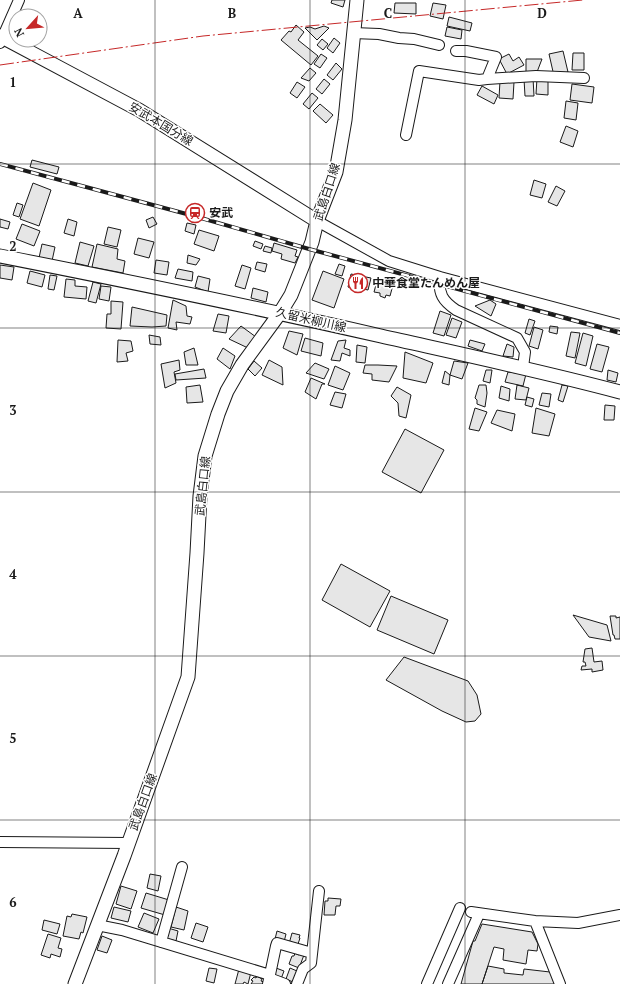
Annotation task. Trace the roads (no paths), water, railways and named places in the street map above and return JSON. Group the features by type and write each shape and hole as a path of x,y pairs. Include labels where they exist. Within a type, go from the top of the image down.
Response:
{"main road":[{"name":"武島白口線","path":"75,984 129,843 188,677 197,560 200,496 205,456 218,414 227,391 242,365 280,313 291,295 312,242 317,221 336,172 345,120 357,0"},
{"name":"安武本国分線","path":"1,39 139,110 317,221"},
{"name":"久留米柳川線","path":"0,256 280,313 523,367 620,392"}],"street":[{"path":"1,39 19,0"},
{"path":"354,33 379,34 414,39 439,45"},
{"path":"456,51 466,51 496,57 487,79"},
{"path":"406,135 419,71 479,80 536,76 584,78"},
{"path":"317,221 389,261 440,277 620,326"},
{"path":"440,277 439,284 442,296 448,305 517,338 525,352 523,367"},
{"path":"0,842 129,843"},
{"path":"161,942 182,867"},
{"path":"297,984 303,969 311,963 319,891"},
{"path":"427,984 460,908"},
{"path":"448,984 475,913 535,921 578,923 620,915"},
{"path":"535,921 560,984"},
{"path":"97,925 122,930 161,942 286,984"},
{"path":"269,979 277,943 312,954"}],"railway":[{"path":"0,164 620,333"}],"place":[{"name":"安武","path":"195,213"},
{"name":"中華食堂たんめん屋","path":"358,283"}]}
